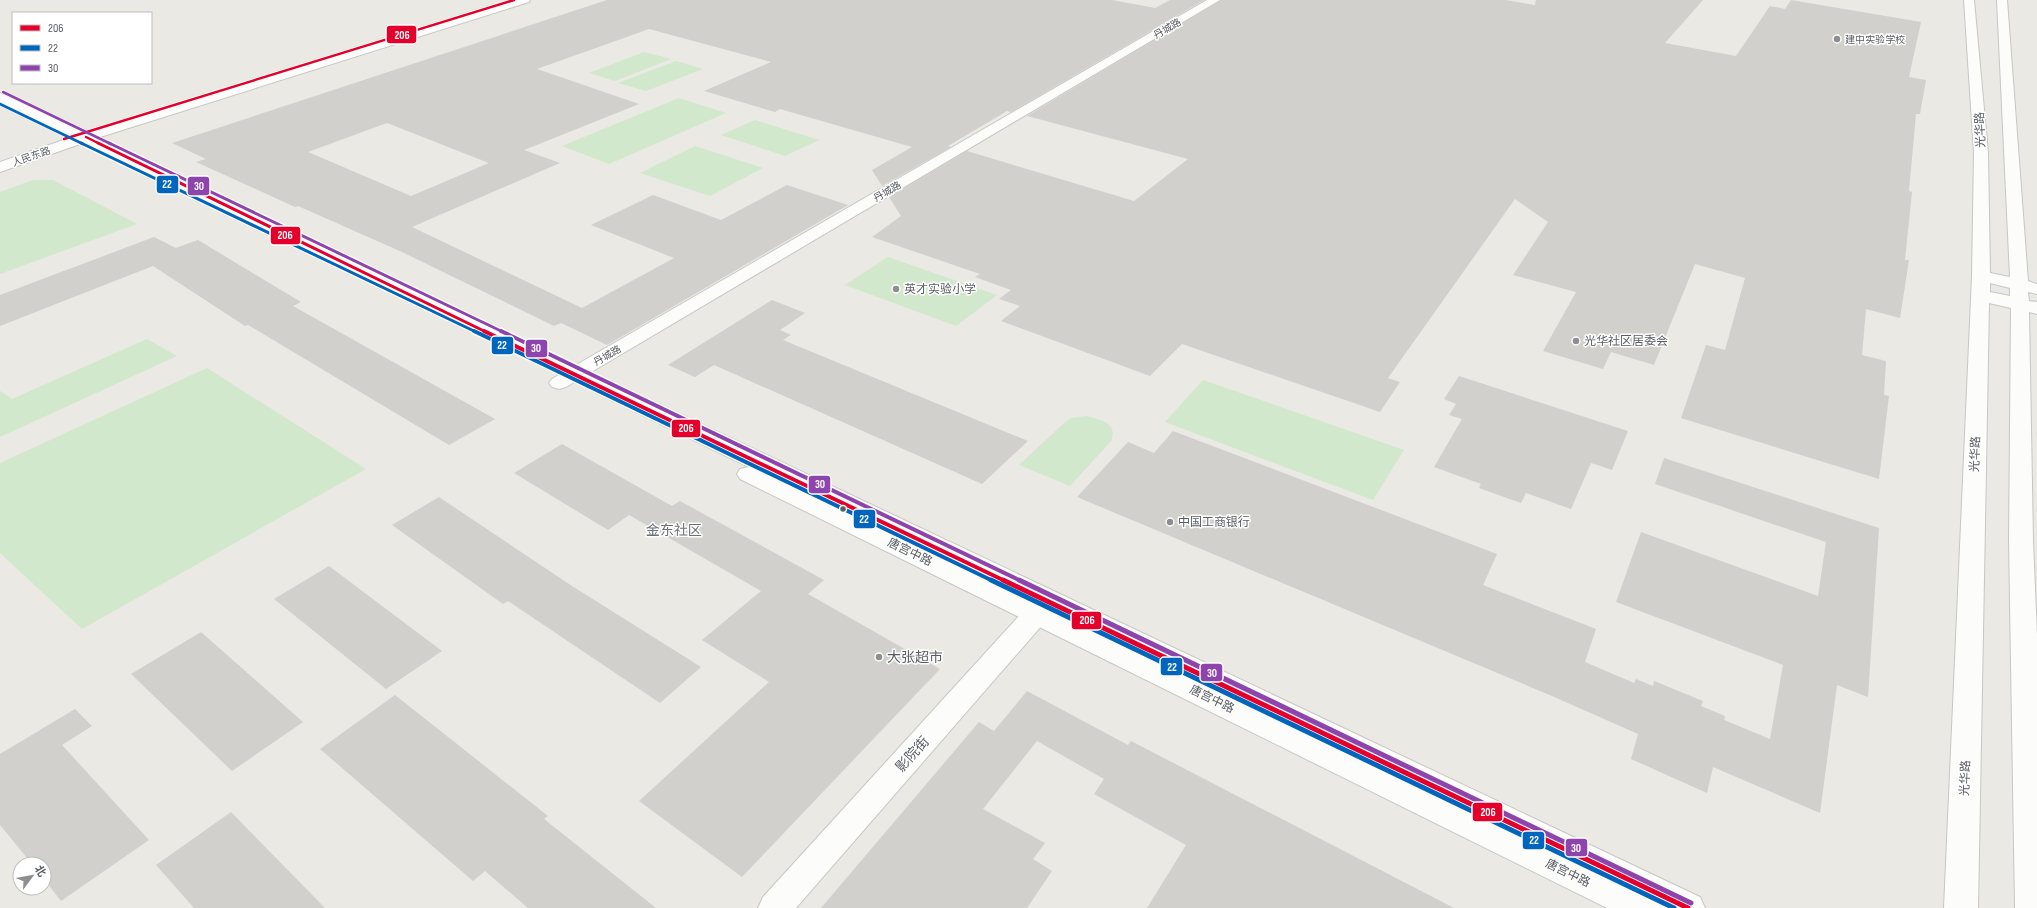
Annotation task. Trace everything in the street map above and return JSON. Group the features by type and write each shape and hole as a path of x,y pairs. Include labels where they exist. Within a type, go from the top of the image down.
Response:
{"main road":[{"path":"0,108 75,138 514,0"},
{"path":"0,157 75,138 525,0"},
{"name":"丹城路","path":"567,378 1215,0"},
{"name":"光华路","path":"1961,908 1981,286 1981,153 1969,0"},
{"path":"2002,0 2028,297 2020,541 2032,908"},
{"path":"0,97 75,138"},
{"name":"人民东路","path":"0,167 75,138"},
{"name":"唐宫中路","path":"75,138 359,286 567,378 1042,607 1688,908"},
{"path":"1981,286 2028,297"},
{"name":"唐宫中路","path":"1042,607 1641,908"},
{"name":"影院街","path":"775,908 1042,607"}],"green space":[{"path":"644,52 671,59 615,81 589,73"},
{"path":"676,61 703,69 646,91 618,83"},
{"path":"679,98 726,113 609,164 562,146"},
{"path":"755,120 819,140 785,156 721,135"},
{"path":"695,146 763,168 710,196 640,173"},
{"path":"33,180 53,180 137,224 0,274 0,192"},
{"path":"888,257 997,295 956,326 845,285"},
{"path":"147,339 177,356 0,437 0,391 12,399"},
{"path":"207,368 366,469 82,629 0,553 0,463"},
{"path":"1203,380 1404,450 1373,500 1165,422"},
{"path":"1086,416 1102,420 1110,426 1113,435 1111,441 1070,486 1019,465 1071,418"}],"building":[{"path":"607,0 1112,0 1155,8 1170,0 1204,0 1011,112 1007,111 948,146 951,147 882,186 872,170 912,147 780,109 775,112 704,91 771,62 649,29 537,69 639,104 524,150 560,163 412,227 582,308 674,258 591,225 653,195 721,220 787,185 848,205 607,345 561,323 554,326 402,252 298,206 295,207 196,162 206,159 172,143","holes":["387,123 489,163 411,196 308,152"]},
{"path":"1221,0 1505,0 1535,5 1536,0 1703,0 1665,43 1736,56 1770,6 1785,9 1791,0 1921,22 1909,77 1926,80 1920,114 1916,114 1909,191 1912,192 1905,260 1909,260 1900,318 1866,309 1862,355 1886,361 1884,395 1889,396 1879,479 1681,418 1706,345 1725,350 1745,278 1695,264 1654,365 1611,352 1603,369 1543,351 1576,292 1513,275 1548,222 1515,199 1388,378 1400,382 1380,412 1182,344 1150,376 1001,321 1020,306 999,299 1011,290 975,277 980,274 872,237 901,216 889,197 967,151 1134,201 1188,159 1027,116"},
{"path":"154,237 176,248 198,240 301,302 293,306 495,419 449,445 248,325 245,326 153,266 0,326 0,295"},
{"path":"772,300 805,313 780,330 791,335 783,340 1028,441 982,484 714,365 695,377 668,365"},
{"path":"1459,376 1628,431 1612,470 1591,463 1571,509 1526,493 1521,503 1479,488 1481,484 1434,467 1462,419 1449,415 1456,404 1444,399"},
{"path":"1173,431 1497,554 1483,585 1596,629 1585,662 1634,683 1636,679 1653,686 1654,681 1703,701 1701,706 1725,716 1724,720 1770,739 1783,665 1616,602 1641,532 1818,596 1826,542 1655,484 1664,458 1879,528 1868,697 1837,685 1820,813 1713,767 1707,793 1631,759 1638,734 1552,696 1077,497 1128,442 1154,453"},
{"path":"562,444 672,506 680,501 824,580 808,594 940,669 742,877 639,801 769,682 702,640 761,591 629,515 608,530 514,473"},
{"path":"439,497 572,586 701,667 660,703 508,601 503,604 392,525"},
{"path":"329,566 442,651 386,689 274,599"},
{"path":"201,632 303,722 232,771 131,674"},
{"path":"1027,691 1128,745 1131,741 1454,908 1147,908 1186,845 1094,794 1104,779 1037,741 983,809 1045,843 1033,859 1052,871 1027,908 821,908 979,722 994,731"},
{"path":"395,695 548,816 544,819 656,908 528,908 485,871 473,881 320,749"},
{"path":"75,709 92,726 62,745 149,840 61,901 52,889 52,856 25,856 0,825 0,754"},
{"path":"231,812 325,908 194,908 156,865"}],"transit line":[{"name":"206","path":"64,139 514,0"},
{"name":"30","path":"3,92 1691,903"},
{"name":"22","path":"0,104 1674,908"},
{"name":"206","path":"86,137 374,279 1688,908"}],"place":[{"name":"建中实验学校","path":"1837,39"},
{"name":"英才实验小学","path":"896,289"},
{"name":"光华社区居委会","path":"1576,341"},
{"name":"中国工商银行","path":"1170,522"},
{"name":"大张超市","path":"879,657"}],"district":[{"name":"金东社区","path":"674,530"}]}
